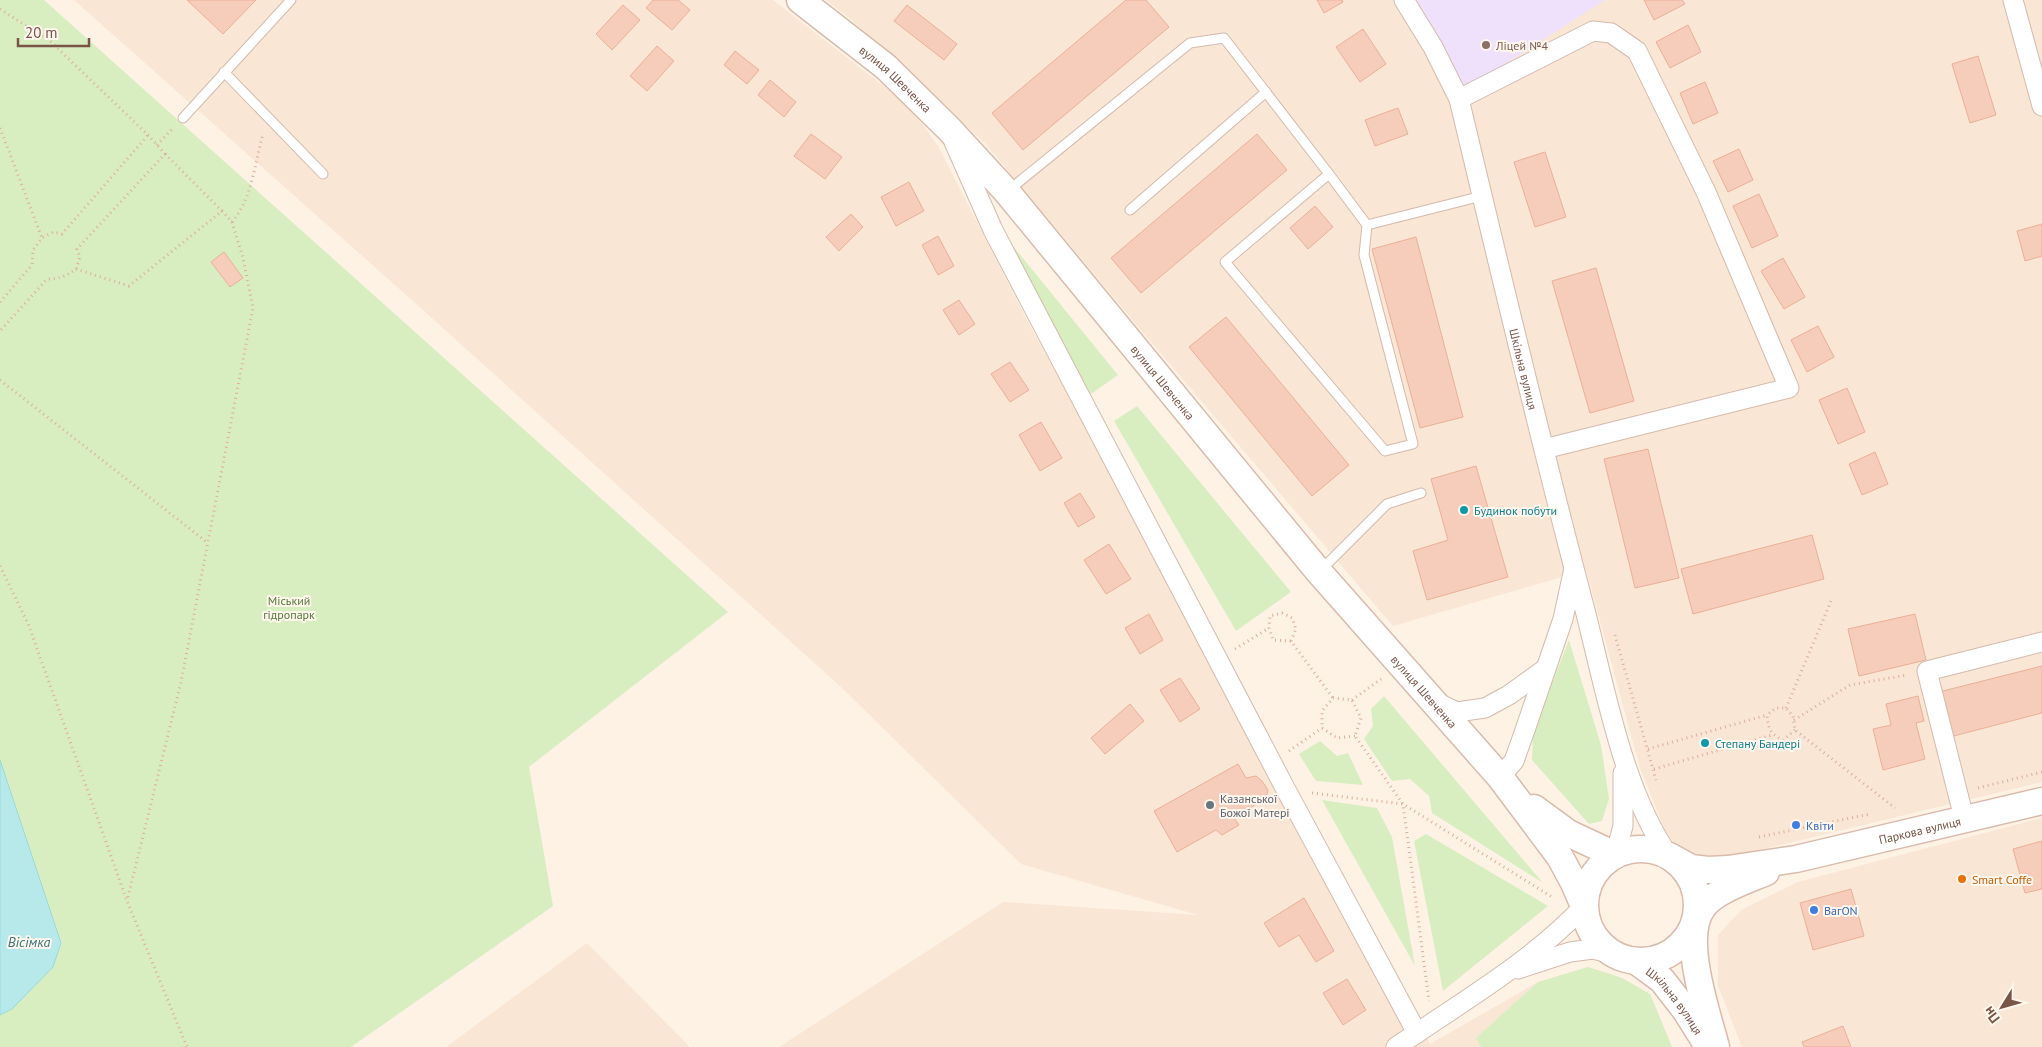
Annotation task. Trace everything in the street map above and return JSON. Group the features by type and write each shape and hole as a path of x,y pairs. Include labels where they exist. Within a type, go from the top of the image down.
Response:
{"main road":[{"name":"вулиця Шевченка","path":"800,0 886,67 949,129 1007,192 1319,572 1502,780 1560,857 1584,906"},
{"name":"вулиця Шевченка","path":"1502,780 1544,816 1568,833 1616,855"},
{"name":"Паркова вулиця","path":"1669,856 1691,868 1708,870 1796,859 2042,801"},
{"path":"1644,849 1657,851 1669,856 1685,871 1695,890 1694,922 1682,944 1672,952 1649,961 1624,958 1596,938 1590,928 1584,906 1588,884 1600,866 1616,855 1632,850 1644,849"},
{"name":"Паркова вулиця","path":"1694,922 1704,906 1719,895 1796,859"},
{"name":"Шкільна вулиця","path":"1694,922 1695,966 1716,1047"},
{"name":"Шкільна вулиця","path":"1624,958 1662,980 1686,1011 1708,1047"}],"street":[{"name":"Шкільна вулиця","path":"1404,0 1433,47 1459,99 1574,570 1621,747"},
{"path":"2013,0 2042,106"},
{"path":"1459,99 1593,31 1611,33 1637,51 1706,192 1789,388 1544,449"},
{"path":"949,129 993,230 1285,788 1417,1033"},
{"path":"1502,780 1514,761 1563,619 1574,570"},
{"path":"1964,818 1927,671 2042,642"},
{"path":"1428,698 1457,712 1485,708 1509,695 1545,669"},
{"path":"1616,855 1623,826 1624,787 1621,747"},
{"path":"1621,747 1638,797 1657,840 1669,856"},
{"path":"1396,1047 1505,974 1565,927 1584,906"},
{"path":"1505,974 1570,952 1593,949 1624,958"}],"lane":[{"path":"182,118 291,0"},
{"path":"1007,192 1190,42 1224,38 1330,174 1367,225 1364,255 1413,444 1385,451 1225,262 1330,174"},
{"path":"224,72 323,174"},
{"path":"1130,210 1266,92"},
{"path":"1367,225 1482,196"},
{"path":"1319,572 1387,504 1421,493"}],"path":[{"path":"0,9 50,41 148,135 232,222 243,258 253,308 181,682 127,901"},
{"path":"232,222 239,214 249,189 267,116"},
{"path":"157,145 182,118"},
{"path":"0,128 42,238"},
{"path":"0,302 32,265 33,250 42,238 53,232 62,234 148,135"},
{"path":"0,331 47,279 64,277 76,269 80,257 78,249 165,154"},
{"path":"76,269 129,286 222,211"},
{"path":"0,380 208,543"},
{"path":"0,566 29,626 127,901 187,1047"},
{"path":"1786,708 1831,601"},
{"path":"1291,642 1296,629 1292,618 1282,613 1270,616 1269,628 1273,640 1291,642 1333,698 1352,700 1380,679 1387,686"},
{"path":"1613,625 1658,788"},
{"path":"1230,653 1269,628"},
{"path":"1794,720 1850,685 1927,671"},
{"path":"1322,728 1322,711 1333,698"},
{"path":"1352,700 1361,718 1355,736"},
{"path":"1648,749 1767,714 1776,708 1786,708 1793,716 1795,730 1895,808"},
{"path":"1767,714 1767,726 1772,735 1783,740 1795,730"},
{"path":"1322,728 1337,738 1355,736"},
{"path":"1286,753 1322,728"},
{"path":"1654,769 1772,735"},
{"path":"1355,736 1403,804 1568,907 1584,906"},
{"path":"1957,793 2042,772"},
{"path":"1313,801 1308,792 1403,804"},
{"path":"1403,804 1430,1012 1417,1033"},
{"path":"1886,810 1904,806"},
{"path":"1754,838 1876,812"}],"shaded area":[{"path":"74,0 773,0 909,106 938,146 1031,328 1327,853 1430,1044 1538,982 1588,967 1622,978 1650,994 1672,1047 779,1047 1003,902 1198,915 1021,864 841,687 414,302"},
{"path":"826,0 2042,0 2042,782 1763,849 1703,860 1678,849 1664,828 1640,768 1586,570 1393,626 1140,329 986,144 848,17"},
{"name":"Ліцей №4","path":"1408,0 1605,0 1465,90"},
{"path":"2042,818 2042,1047 1742,1047 1718,986 1718,935 1741,910 1798,882"},
{"path":"587,943 690,1047 446,1047"}],"green space":[{"name":"Міський гідропарк","path":"0,0 44,0 728,612 529,767 553,906 351,1047 0,1047"},
{"path":"1004,235 1118,375 1091,394"},
{"path":"1137,406 1291,592 1236,631 1114,421"},
{"path":"1569,640 1601,745 1609,799 1602,821 1589,824 1532,760 1533,732"},
{"path":"1384,696 1543,883 1432,813 1429,796 1410,779 1392,781 1364,739 1373,726 1371,709"},
{"path":"1320,741 1337,756 1348,753 1363,785 1316,781 1299,754"},
{"path":"1322,800 1377,808 1392,837 1415,966"},
{"path":"1426,834 1548,906 1443,991 1414,841"},
{"path":"1588,967 1622,978 1650,994 1672,1047 1481,1047 1476,1038 1538,982"}],"water":[{"name":"Вісімка","path":"0,760 61,943 53,967 12,1009 0,1015"}],"building":[{"path":"187,0 256,0 223,34"},
{"path":"653,0 678,0 690,10 672,30 646,8"},
{"path":"1126,0 1146,0 1169,27 1023,150 992,113"},
{"path":"1317,0 1342,0 1343,2 1324,13"},
{"path":"1644,0 1682,0 1685,4 1654,20"},
{"path":"623,5 640,20 612,50 596,34"},
{"path":"907,5 957,44 944,60 894,21"},
{"path":"1688,25 1701,52 1670,68 1656,42"},
{"path":"1363,29 1386,64 1360,82 1336,47"},
{"path":"657,46 674,61 647,91 630,76"},
{"path":"735,51 759,70 747,84 724,65"},
{"path":"1978,56 1996,115 1970,123 1952,64"},
{"path":"770,80 796,102 784,117 758,95"},
{"path":"1705,82 1718,113 1693,124 1680,93"},
{"path":"1398,108 1408,134 1375,146 1365,120"},
{"path":"811,134 842,157 825,179 794,156"},
{"path":"1257,134 1287,170 1141,293 1111,258"},
{"path":"1739,149 1753,180 1728,192 1713,161"},
{"path":"1545,152 1566,217 1535,227 1514,162"},
{"path":"909,182 924,211 896,226 881,197"},
{"path":"1759,194 1778,236 1752,248 1733,206"},
{"path":"1315,206 1333,227 1308,249 1290,228"},
{"path":"851,214 863,227 839,251 826,237"},
{"path":"2042,224 2042,256 2025,261 2017,231"},
{"path":"938,236 954,266 938,275 922,245"},
{"path":"1416,237 1463,417 1420,428 1372,249"},
{"path":"224,252 243,278 230,287 211,262"},
{"path":"1783,258 1805,297 1784,309 1761,271"},
{"path":"1596,268 1634,401 1590,413 1552,281"},
{"path":"959,300 975,324 959,335 943,310"},
{"path":"1226,317 1349,465 1312,496 1189,347"},
{"path":"1818,326 1834,357 1807,372 1791,340"},
{"path":"1010,362 1029,390 1010,402 991,374"},
{"path":"1847,388 1865,432 1838,444 1819,400"},
{"path":"1041,422 1062,458 1040,471 1019,435"},
{"path":"1648,449 1679,578 1635,588 1604,459"},
{"path":"1875,452 1888,484 1862,495 1849,464"},
{"name":"Будинок побути","path":"1476,466 1508,577 1427,600 1413,551 1448,540 1431,479"},
{"path":"1080,493 1095,517 1078,527 1064,503"},
{"path":"1812,535 1824,579 1693,614 1681,569"},
{"path":"1109,544 1131,579 1106,594 1084,560"},
{"path":"1149,614 1163,640 1140,654 1125,628"},
{"path":"1915,614 1926,660 1859,676 1848,629"},
{"path":"2042,666 2042,713 1946,738 1935,693"},
{"path":"1180,678 1200,709 1180,722 1160,690"},
{"path":"1918,696 1924,721 1916,723 1925,759 1883,770 1873,729 1891,725 1886,704"},
{"path":"1130,704 1144,721 1105,754 1091,738"},
{"name":"Казанської Божої Матері","path":"1238,764 1246,778 1256,776 1262,781 1268,790 1266,798 1234,818 1239,825 1222,835 1216,830 1177,852 1154,811"},
{"path":"2042,841 2042,889 2025,893 2013,849"},
{"path":"1851,889 1864,936 1813,950 1800,903"},
{"path":"1304,898 1334,951 1316,962 1299,935 1279,947 1264,923"},
{"path":"1347,979 1366,1010 1343,1025 1323,993"},
{"path":"1843,1026 1851,1047 1804,1047 1802,1042"}],"place":[{"name":"Ліцей №4","path":"1486,45"},
{"name":"Будинок побути","path":"1464,510"},
{"name":"Степану Бандері","path":"1705,743"},
{"name":"Казанської Божої Матері","path":"1210,805"},
{"name":"Квiти","path":"1796,825"},
{"name":"Smart Coffe","path":"1962,879"},
{"name":"ВагON","path":"1814,910"}]}
